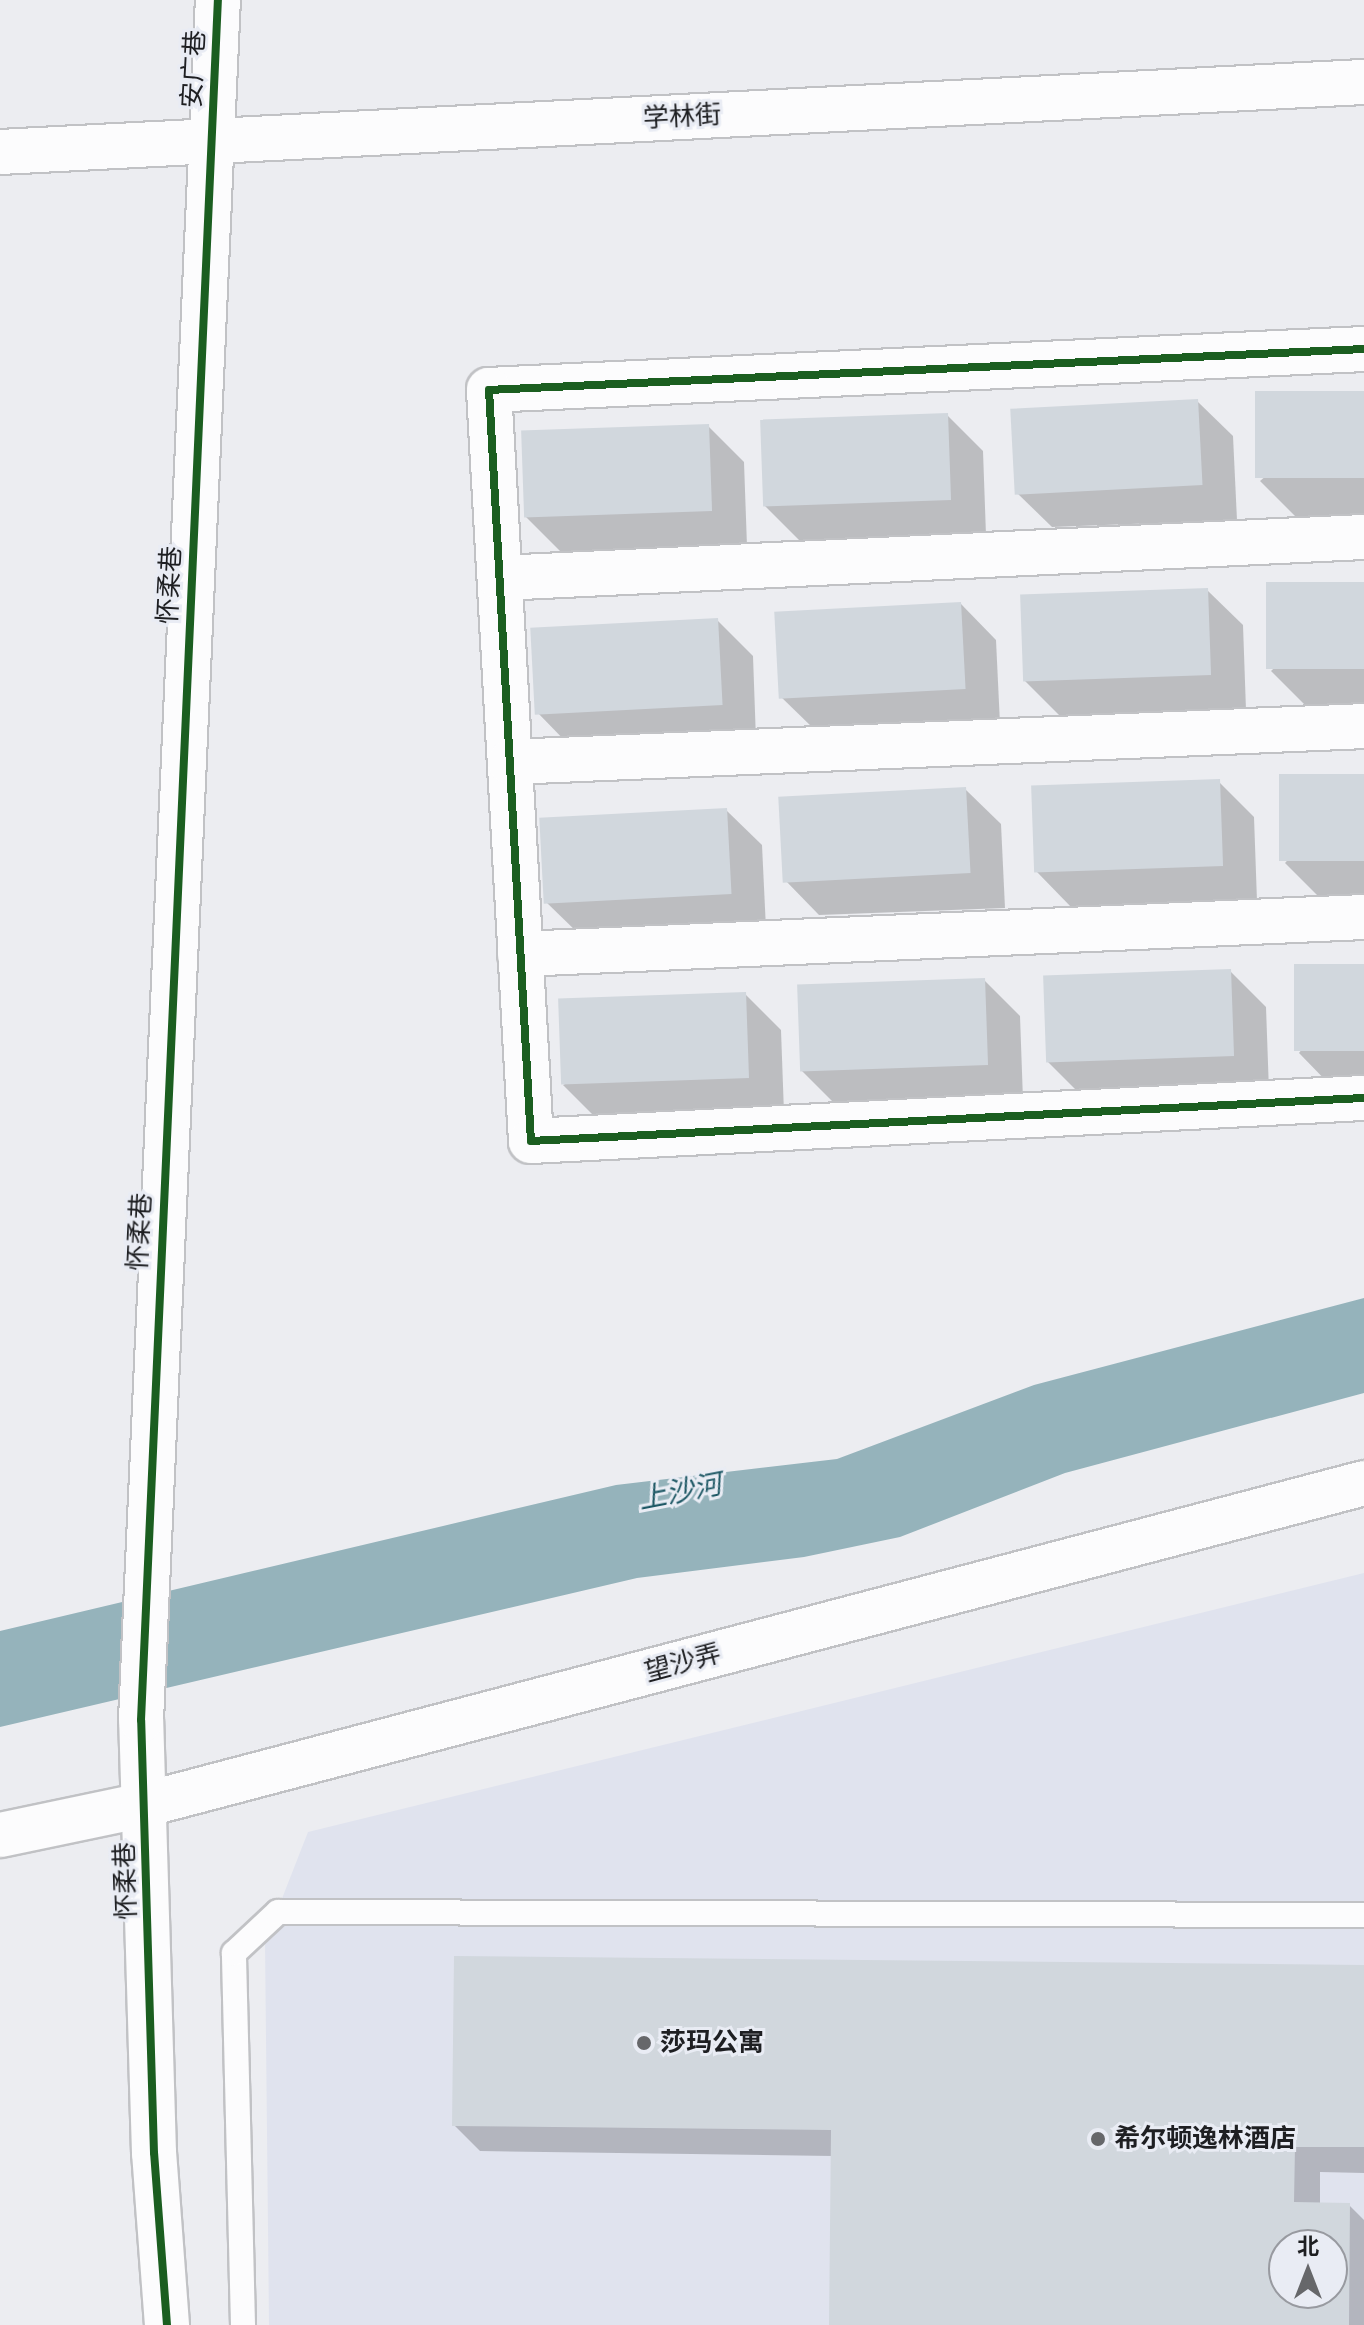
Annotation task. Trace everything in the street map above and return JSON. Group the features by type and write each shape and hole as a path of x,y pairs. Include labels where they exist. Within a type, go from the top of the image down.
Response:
{"street":[{"name":"安广巷","path":"210,141 218,0"},
{"name":"学林街","path":"0,152 1364,82"},
{"name":"怀柔巷","path":"167,2325 154,2153 141,1720 210,141"},
{"path":"1364,349 489,390 531,1141 1364,1098"},
{"path":"500,578 1364,537"},
{"path":"510,762 1364,726"},
{"path":"520,954 1364,917"},
{"name":"望沙弄","path":"0,1835 143,1805 1364,1483"}],"lane":[{"path":"243,2325 234,1953 278,1912 1364,1915"}],"shaded area":[{"path":"1364,1573 1364,2325 269,2325 265,1942 308,1832"}],"water":[{"name":"上沙河","path":"1364,1298 1364,1393 1065,1473 900,1537 804,1557 637,1578 0,1727 0,1631 616,1485 837,1459 1034,1385"}],"building":[{"path":"1255,391 1364,391 1364,478 1255,478"},
{"path":"1198,399 1203,485 1015,495 1010,409"},
{"path":"948,413 951,500 763,507 760,420"},
{"path":"709,424 712,511 524,518 521,431"},
{"path":"1266,582 1364,582 1364,669 1266,669"},
{"path":"1208,588 1211,675 1023,682 1020,595"},
{"path":"961,602 966,689 779,699 774,612"},
{"path":"718,618 723,705 535,715 530,628"},
{"path":"1279,774 1364,774 1364,861 1279,861"},
{"path":"1220,779 1223,866 1034,873 1031,786"},
{"path":"966,787 971,873 783,883 778,797"},
{"path":"727,808 732,894 544,904 539,818"},
{"path":"1294,964 1364,964 1364,1051 1294,1051"},
{"path":"1231,969 1234,1056 1046,1063 1043,976"},
{"path":"985,978 988,1065 800,1072 797,985"},
{"path":"746,992 749,1078 561,1085 558,999"},
{"name":"希尔顿逸林酒店","path":"454,1956 1364,1965 1364,2147 1295,2147 1294,2202 1350,2203 1349,2325 829,2325 831,2130 452,2126"}],"cycle path":[{"path":"167,2325 154,2153 141,1720 218,0"},
{"path":"1364,349 489,390 531,1141 1364,1098"}],"place":[{"name":"莎玛公寓","path":"644,2043"},
{"name":"希尔顿逸林酒店","path":"1098,2139"}]}
